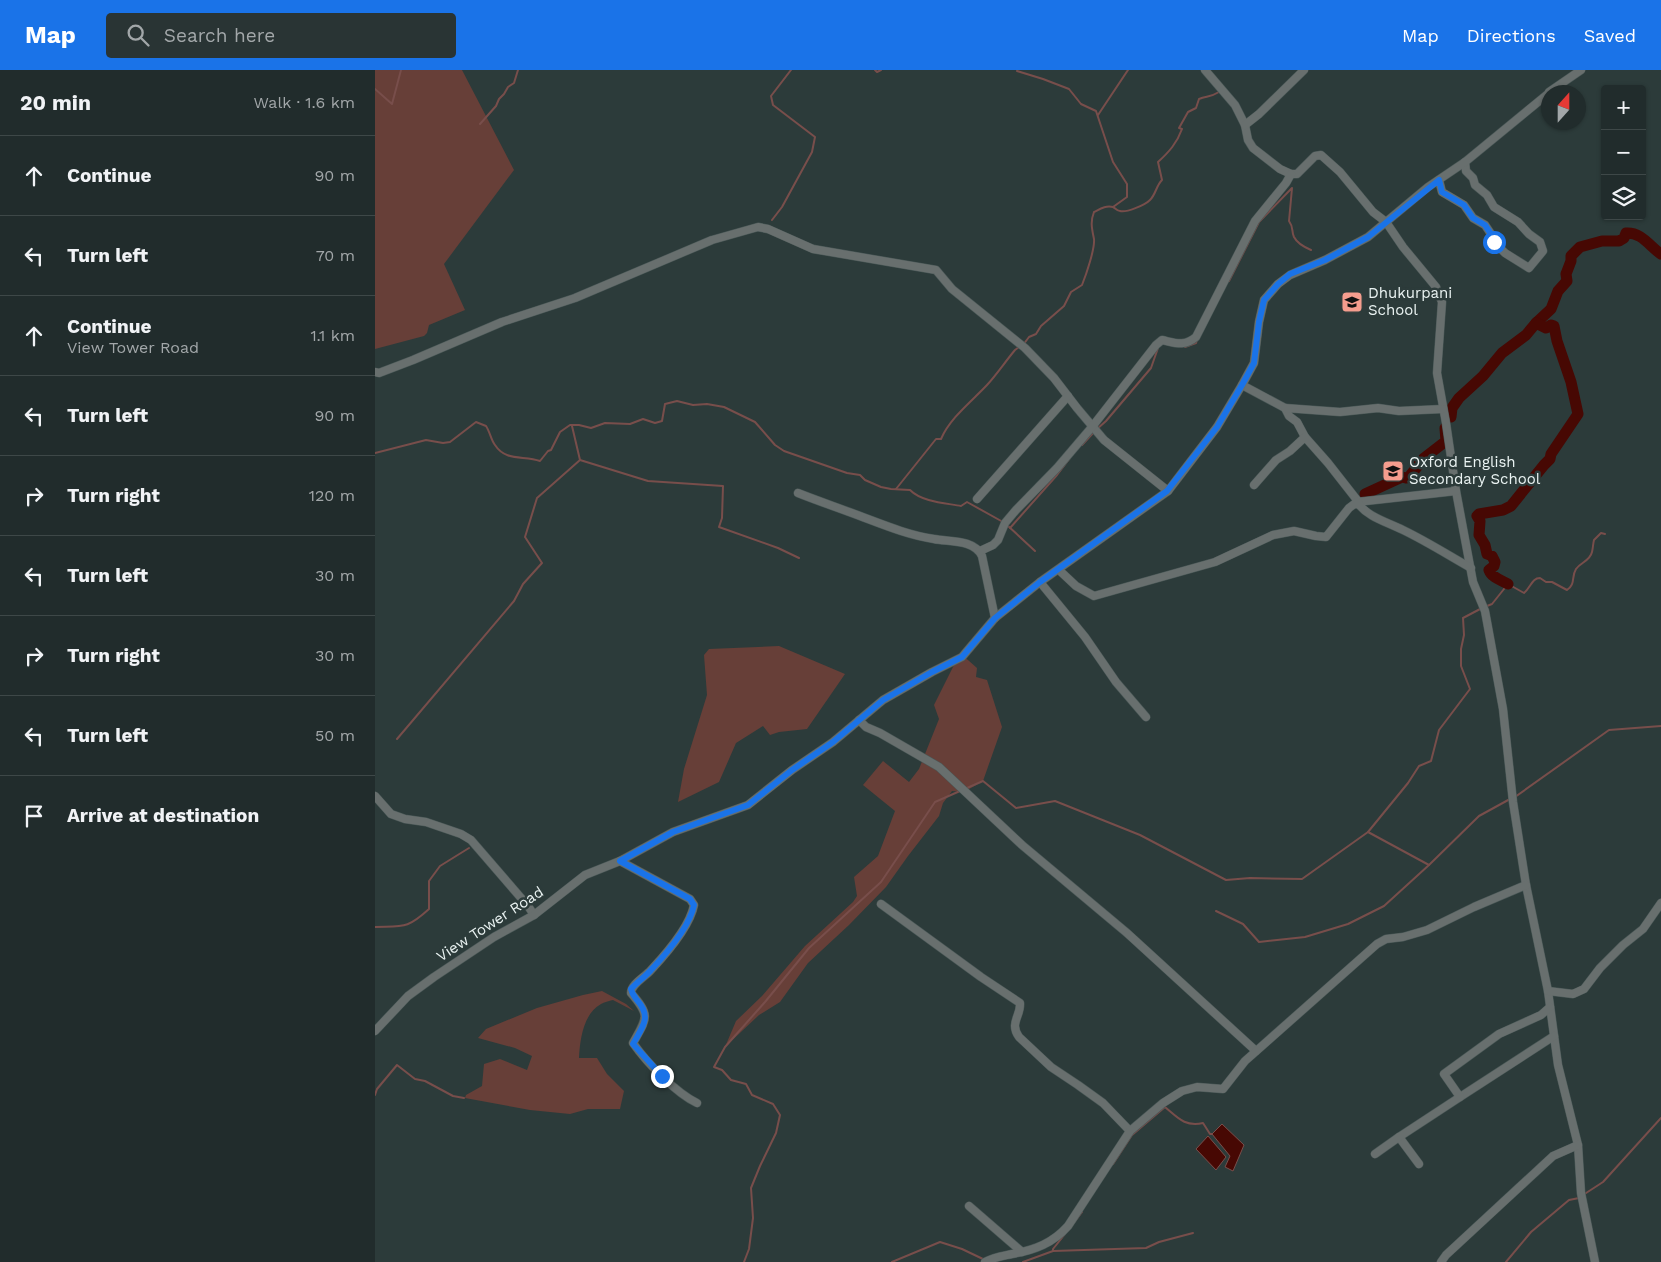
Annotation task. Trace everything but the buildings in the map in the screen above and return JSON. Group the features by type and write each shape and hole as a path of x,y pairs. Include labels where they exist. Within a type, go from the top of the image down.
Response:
{"street":[{"path":"1205,70 1235,105 1245,125 1248,140 1253,148 1280,169 1291,174 1297,174 1315,156 1321,155 1340,172 1373,212 1386,222 1403,247 1436,287 1442,302 1437,373 1473,582 1484,608 1503,709 1513,802 1526,885 1548,991 1558,1065 1578,1145 1582,1196 1595,1262"},
{"path":"1245,125 1304,70"},
{"name":"View Tower Road","path":"1560,85 1581,70"},
{"name":"View Tower Road","path":"375,1031 408,996 494,937 534,915 585,875 620,861 673,832 748,805 775,783 833,742 883,700 962,657 995,618 1040,582 1167,491 1217,427 1254,363 1264,300 1278,284 1290,274 1325,260 1368,237 1439,180 1465,162 1541,100"},
{"path":"1439,180 1442,192 1464,205 1473,218 1485,225 1494,242 1505,253 1529,268 1543,251 1540,242 1517,222 1494,206 1487,196 1475,185 1473,178 1466,171 1465,162"},
{"path":"980,551 998,540 1005,524 1016,510 1057,468 1092,427 1156,345 1162,340 1183,344 1189,343 1196,338 1255,221 1286,184 1291,174"},
{"path":"375,372 413,360 502,322 575,298 712,240 758,227 768,229 813,249 936,270 951,289 1025,348 1054,378 1104,440 1167,491"},
{"path":"1242,385 1285,408 1340,412 1378,408 1399,411 1443,409"},
{"path":"977,499 1068,396"},
{"path":"1285,408 1289,416 1297,422 1305,437 1357,500 1362,510 1403,530 1471,568"},
{"path":"1254,485 1276,460 1290,451 1305,437"},
{"path":"1059,570 1076,586 1094,596 1215,562 1273,535 1294,531 1326,537 1349,508 1357,502 1456,491"},
{"path":"798,493 898,530 976,547 982,556 995,618"},
{"path":"1040,582 1085,637 1116,682 1146,717"},
{"path":"859,720 866,727 939,767 1061,878 1127,933 1256,1051"},
{"path":"375,796 391,814 405,819 426,822 461,834 471,840 534,915"},
{"path":"620,861 690,899 694,905 692,914 684,928 652,969 631,989 631,993 644,1008 646,1016 633,1044 662,1076 697,1103"},
{"path":"985,1262 995,1258 1035,1250 1061,1234 1130,1131 1163,1103 1181,1091 1197,1087 1223,1089 1245,1061 1377,944 1386,939 1403,937 1427,930 1526,885"},
{"path":"1548,991 1573,994 1584,989 1600,968 1623,945 1643,929 1661,903"},
{"path":"881,904 981,977 1020,1002 1021,1008 1014,1026 1019,1037 1051,1067 1079,1084 1103,1103 1130,1131"},
{"path":"1460,1097 1444,1074 1499,1034 1541,1015 1550,1007"},
{"path":"1375,1154 1554,1036"},
{"path":"1399,1137 1419,1164"},
{"path":"1441,1262 1446,1255 1553,1156 1578,1145"},
{"path":"969,1206 1022,1252"}],"shaded area":[{"path":"375,70 462,70 514,170 444,264 465,310 429,325 424,336 375,349"},
{"path":"779,646 845,674 807,729 779,732 770,735 763,726 736,743 719,782 678,802 684,769 707,695 704,655 709,649"},
{"path":"960,653 977,668 976,677 987,680 1002,727 983,781 964,792 952,791 943,803 939,816 886,887 808,963 780,1002 759,1015 725,1047 736,1021 762,996 805,946 853,902 857,896 854,877 878,856 895,811 863,785 883,761 909,782 919,769 939,719 934,705"},
{"path":"602,991 626,1004 634,1011 613,1000 602,1003 595,1008 586,1021 580,1043 579,1058 597,1058 607,1074 624,1091 620,1109 588,1109 570,1114 530,1110 465,1098 466,1095 482,1086 484,1064 500,1059 527,1070 532,1056 515,1048 478,1038 486,1029 537,1008"},
{"path":"1222,1124 1244,1145 1233,1171 1225,1167 1230,1156 1212,1134"},
{"path":"1208,1136 1226,1157 1216,1170 1196,1149"}],"waterway":[{"path":"375,89 392,104 401,70"},
{"path":"480,124 496,106 508,87 514,83 518,70"},
{"path":"772,220 782,207 812,152 815,137 773,105 771,96 791,70"},
{"path":"875,70 877,72 881,70"},
{"path":"1098,115 1128,70"},
{"path":"1017,71 1069,89 1081,104 1096,111 1113,162 1127,184 1127,197 1113,207"},
{"path":"1023,345 1029,337 1036,334 1041,326 1064,306 1071,292 1082,285 1093,249 1092,222 1094,212 1108,207 1113,207 1119,211 1127,211 1148,202 1162,180 1158,162 1175,143 1182,129 1179,128 1188,112 1196,108 1199,99 1219,92"},
{"path":"1229,281 1259,222 1292,188 1289,221 1293,235 1299,243 1311,250"},
{"path":"1536,323 1551,309 1558,291 1567,281 1566,274 1571,256 1580,247 1602,241 1619,241 1624,238 1626,233 1632,233 1641,237 1661,254"},
{"path":"1451,417 1452,408 1459,398 1483,376 1502,353 1526,335 1536,323 1546,328 1551,325 1554,326 1571,382 1578,414 1551,454 1550,459 1511,506 1503,510 1477,516 1480,521 1479,535 1485,545 1487,554 1492,556 1495,562 1494,566 1489,570 1490,573 1508,584"},
{"path":"1185,347 1196,343 1197,340"},
{"path":"896,489 936,439 941,439 955,417 987,385 1019,347"},
{"path":"1097,429 1151,368 1158,348"},
{"path":"375,453 426,440 443,443 450,442 476,422 486,426 494,443 504,454 540,461 551,450 560,432 570,425 591,428 605,423 630,424 643,419 655,423 662,421 665,404 677,401 693,405 707,404 724,407 755,422 775,445 784,451 847,473 860,475 865,480 881,487 910,490 927,500 961,506 967,502 1003,522"},
{"path":"572,426 580,460 648,481 723,486 722,518 719,527 778,548 799,558"},
{"path":"1365,494 1402,477 1409,477 1424,458 1446,441 1445,428"},
{"path":"1082,445 1094,432"},
{"path":"1010,528 1070,458"},
{"path":"397,739 514,601 523,584 542,563 525,537 537,498 580,460"},
{"path":"1007,525 1035,551"},
{"path":"1487,606 1492,604 1508,584 1524,593 1537,578 1546,582 1552,582 1567,590 1570,588 1576,569 1591,555 1594,540 1601,533 1605,534"},
{"path":"1368,832 1408,783 1419,766 1431,761 1439,730 1470,689 1461,666 1461,649 1464,635 1463,618 1482,608"},
{"path":"1515,797 1609,730 1661,726"},
{"path":"967,788 983,781 1016,808 1055,801 1140,835 1226,880 1250,878 1302,879 1368,832 1429,865 1479,816 1510,799"},
{"path":"744,1262 749,1249 753,1218 751,1188 776,1133 780,1115 773,1104 752,1095 746,1084 731,1080 722,1070 714,1067 725,1047 809,948 881,882 935,802 960,791"},
{"path":"375,927 405,925 422,915 429,909 429,881 440,866 469,848"},
{"path":"1216,911 1243,924 1259,942 1305,937 1348,924 1384,906 1429,865"},
{"path":"375,1095 377,1089 397,1065 415,1079 425,1081 453,1096 464,1098"},
{"path":"1113,1164 1132,1135 1165,1107 1186,1123 1203,1123 1210,1134 1212,1134"},
{"path":"1583,1195 1603,1182 1661,1118"},
{"path":"1506,1262 1531,1232 1569,1200 1579,1198"},
{"path":"1073,1224 1082,1212"},
{"path":"1023,1262 1053,1251 1146,1248 1159,1242 1193,1233"},
{"path":"1053,1251 1065,1234"},
{"path":"892,1262 940,1242 962,1249 985,1260"}],"place":[{"name":"Dhukurpani School","path":"1352,302"},
{"name":"Oxford English Secondary School","path":"1393,471"}],"route":[{"path":"662,1076 633,1044 646,1016 644,1008 631,993 631,989 652,969 684,928 692,914 694,905 690,899 620,861 673,832 748,805 792,770 833,742 883,700 962,657 995,618 1040,582 1065,566 1167,491 1217,427 1242,385 1254,363 1264,300 1290,274 1325,260 1368,237 1439,180 1442,192 1464,205 1473,218 1485,225 1494,242"}]}
